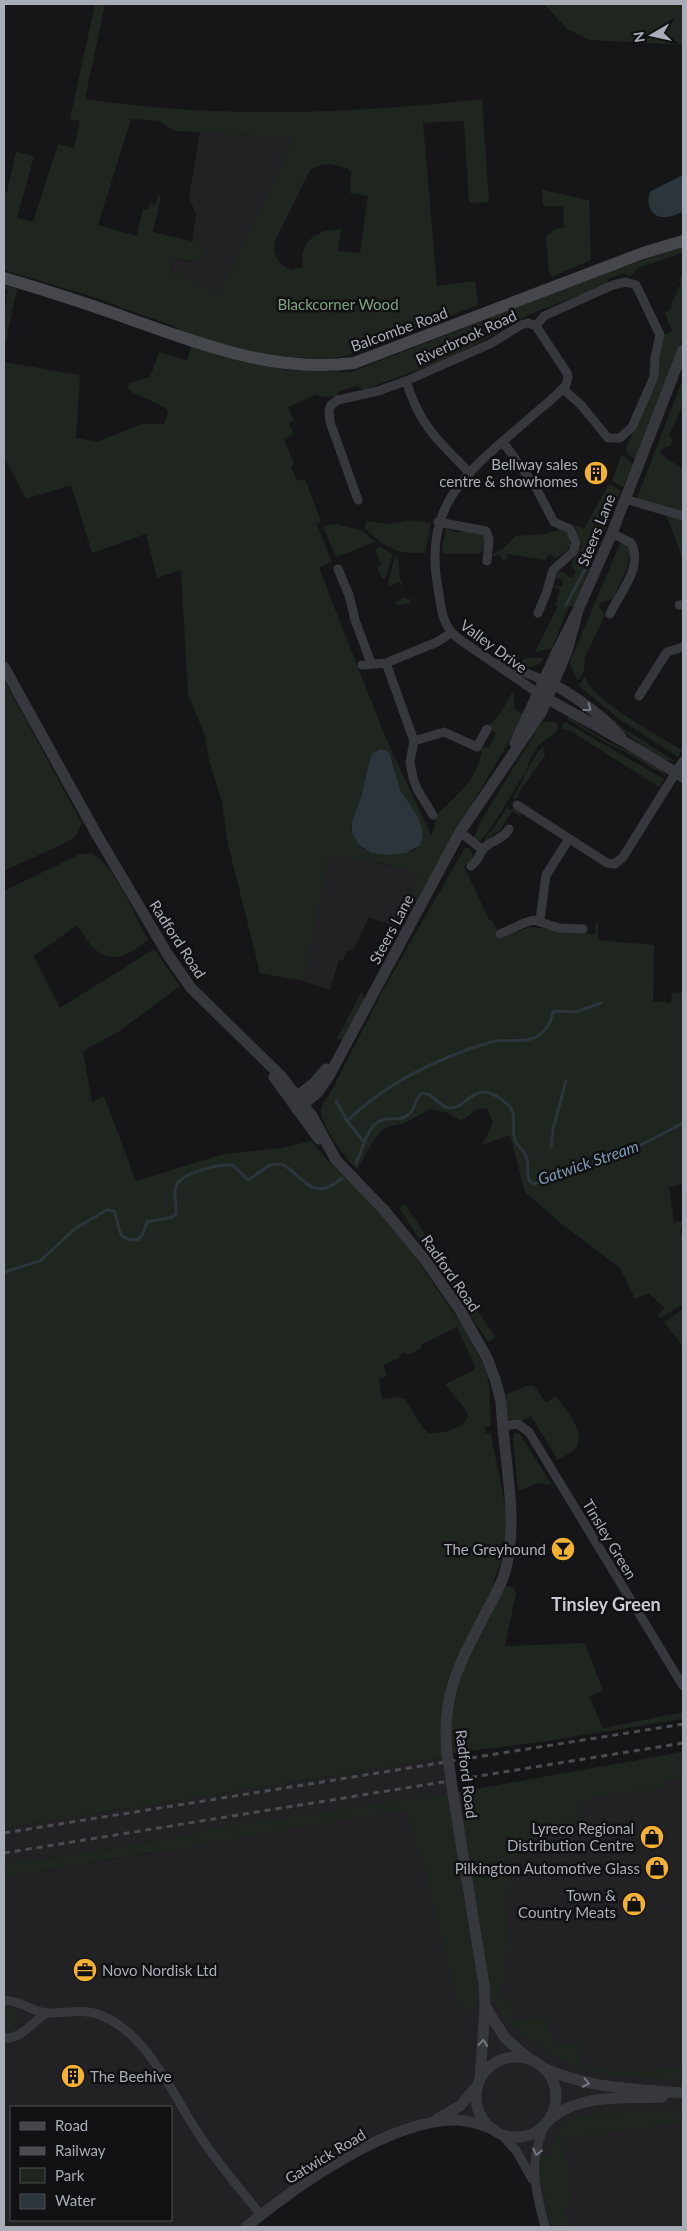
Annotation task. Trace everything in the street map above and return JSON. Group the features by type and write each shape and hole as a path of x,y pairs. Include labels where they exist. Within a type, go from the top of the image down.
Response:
{"main road":[{"path":"666,245 683,235"},
{"name":"Balcombe Road","path":"4,278 229,352 303,366 330,366 354,363 666,245 683,241"}],"street":[{"name":"Riverbrook Road","path":"358,500 333,431 329,410 331,405 338,400 406,381 490,344 521,325 528,323 536,326 544,316 613,285 626,282 636,285 660,335 654,357 654,377 634,422 627,433 614,439 608,438 581,405 563,389"},
{"path":"536,326 567,373 568,382 563,389"},
{"name":"Steers Lane","path":"297,1103 321,1088 460,832 504,767 543,696 612,533 683,350"},
{"path":"406,381 424,424 470,473"},
{"name":"Valley Drive","path":"543,696 451,633 444,621 435,574 434,547 438,522 449,500 470,473 563,389"},
{"path":"503,442 535,486 552,519 570,529 576,543 573,552 553,570 538,613"},
{"path":"625,499 683,516"},
{"path":"438,522 486,530 489,539 487,561"},
{"path":"610,614 630,577 634,558 632,543 612,533"},
{"path":"338,569 349,595 367,664 386,663 437,642 451,633"},
{"path":"639,696 667,652 683,648"},
{"path":"488,659 549,682 590,709 614,729 622,739"},
{"path":"386,663 414,741 410,759 412,774 417,789 433,815"},
{"name":"Radford Road","path":"4,667 159,942 191,988 251,1048 274,1068 333,1156 404,1233 460,1310 487,1358 495,1379 501,1401 511,1524 508,1559 502,1582 461,1659 450,1687 445,1720 447,1753 483,1981 485,2006 479,2082"},
{"path":"543,696 606,733 622,739 680,775"},
{"path":"414,741 444,732 477,747 486,729"},
{"path":"518,805 607,863 612,864 619,862 680,775 683,761"},
{"path":"471,866 479,859 483,850 494,841 504,837 509,829"},
{"path":"460,832 483,850"},
{"path":"540,920 546,875 569,839"},
{"path":"500,934 524,923 540,920 559,928 583,928"},
{"name":"Tinsley Green","path":"502,1426 518,1424 529,1432 683,1686"},
{"path":"4,2001 13,2000 21,2005 46,2013 91,2012 107,2018 128,2031 163,2076 188,2119 221,2166 261,2215"},
{"path":"21,2005 27,2016 25,2028"},
{"name":"Radford Road","path":"485,2006 492,2020 506,2039 536,2063"},
{"path":"4,2038 16,2037 46,2013"},
{"path":"545,2227 534,2184 517,2152 484,2120 478,2110 476,2096 479,2082 491,2066 503,2059 518,2057 536,2063 566,2078 595,2085 683,2094"},
{"path":"534,2184 535,2158 547,2121 555,2106 555,2092 549,2075 536,2063"},
{"name":"Gatwick Road","path":"246,2227 326,2170 357,2152 381,2140 426,2124 460,2106 479,2082"},
{"path":"497,2132 516,2137 528,2135 539,2130 547,2121 566,2108 581,2102 683,2094"},
{"name":"Gatwick Road","path":"426,2124 462,2120 497,2132"}],"shaded area":[{"path":"200,132 294,137 268,198 219,296 187,277 174,273 171,269 172,261 176,258 189,262 200,243 192,242 196,214 189,198"},
{"path":"329,854 352,856 420,875 416,889 394,926 369,917 354,949 346,952 343,960 339,960 330,990 303,981"},
{"path":"683,1752 683,2227 545,2227 534,2184 501,2134 455,2120 372,2144 246,2227 4,2227 4,1878 149,1853 375,1806 232,1826 91,1853 4,1864 4,1828 442,1758 448,1794"}],"green space":[{"name":"Blackcorner Wood","path":"95,4 105,4 85,99 184,110 284,112 383,108 482,99 489,202 469,203 464,121 423,123 437,286 475,281 478,305 345,356 325,359 290,357 284,370 351,372 602,274 683,247 683,253 637,268 634,274 629,276 624,273 610,278 606,285 528,315 447,359 364,390 357,386 339,391 337,396 325,397 316,395 288,407 294,421 289,423 293,434 284,439 294,464 291,466 297,481 305,479 321,522 317,524 332,562 320,567 322,576 387,741 431,835 435,826 435,816 458,794 471,778 480,758 482,747 489,748 496,733 490,729 490,725 500,714 513,691 515,709 524,715 404,922 394,926 420,875 376,862 353,857 329,855 303,981 260,973 228,844 222,802 209,760 205,736 188,694 181,570 157,578 146,534 92,553 71,485 26,499 4,457 4,362 80,375 76,438 97,442 141,424 164,424 168,413 166,408 132,392 128,388 129,383 150,377 159,352 187,360 191,347 176,342 179,328 90,296 4,270 4,191 7,192 16,152 34,156 17,218 33,222 58,144 74,148 80,121 70,119","holes":["131,119 159,121 175,131 294,137 268,198 219,295 187,277 172,272 171,264 176,258 194,262 202,257 206,250 200,243 153,232 161,196 158,195 156,205 149,204 148,210 143,209 137,236 98,225","330,164 347,168 351,172 350,193 368,196 360,253 338,251 341,229 329,230 318,234 309,241 302,254 302,267 291,270 279,262 274,250 275,241 310,170 318,166","386,750 391,757 401,792 422,828 415,850 398,853 372,851 361,846 355,838 351,828 365,783 370,759"]},
{"path":"544,4 683,4 683,45 589,40 567,29"},
{"path":"542,190 589,200 591,260 552,277 549,271 546,237 554,230 564,227 563,206 545,206 543,204"},
{"path":"683,276 683,338 635,459 628,454 626,448 656,383 663,335 672,331 665,313 672,307 671,304 678,291 677,288 681,286 679,278"},
{"path":"4,285 17,289 4,350 4,310 8,290 4,288"},
{"path":"683,379 683,405 669,435 673,441 670,446 663,448 660,454 683,469 683,559 666,514 637,498"},
{"path":"623,455 633,464 623,487 612,481"},
{"path":"609,484 621,491 574,607 569,606 552,648 535,652 558,606 555,605 560,590 552,586 562,586 563,580 556,578 557,573 562,571 571,578 576,573 571,563 582,546 574,524 584,529"},
{"path":"411,520 431,523 425,553 399,551 379,541 365,529 366,521 388,524"},
{"path":"337,524 363,531 375,542 336,557 323,526"},
{"path":"446,529 459,533 467,530 484,533 485,539 482,551 478,554 443,554 442,545"},
{"path":"561,529 568,532 571,545 556,559 550,554 545,560 508,554 506,559 502,560 501,555 490,556 504,548 515,536 546,534"},
{"path":"621,541 628,546 628,565 612,599 600,603 599,607 605,615 585,657 584,671 578,681 570,664 572,657"},
{"path":"380,547 393,554 386,577 382,579 377,567 381,565 375,549"},
{"path":"395,556 398,557 400,578 407,600 423,595 410,600 411,603 398,605 394,602 406,597 400,582 389,586 388,583"},
{"path":"539,657 544,659 536,665 530,667 520,665 523,659"},
{"path":"585,677 600,697 613,707 682,750 678,757 622,721 581,688 579,685"},
{"path":"4,680 82,823 75,837 67,842 4,871"},
{"path":"600,709 627,731 675,761 658,756 647,749"},
{"path":"569,716 616,746 655,764 666,776 567,719"},
{"path":"542,722 556,722 558,726 557,731 539,745 531,757 526,771 493,825 480,841 474,838 480,822"},
{"path":"565,722 664,779 659,787 569,730 563,729 562,726"},
{"path":"543,746 545,755 520,791 516,800 513,798"},
{"path":"508,805 509,810 515,808 521,813 520,816 512,811 499,832 494,833 484,843 486,836 495,827"},
{"path":"465,848 469,848 474,858 464,866 489,920 491,919 498,931 499,939 529,927 595,934 596,923 598,923 598,940 654,945 653,1001 671,1003 672,992 683,993 683,1184 669,1187 674,1222 683,1221 680,1233 683,1235 683,1304 661,1318 658,1315 665,1308 648,1293 635,1299 620,1268 562,1224 525,1192 510,1135 482,1145 493,1123 487,1108 478,1109 461,1121 448,1113 430,1109 405,1123 383,1129 372,1143 357,1169 341,1150 325,1125 321,1111 323,1103 332,1090 385,986"},
{"path":"91,853 99,858 107,867 131,906 148,940 124,955 106,956 94,948 77,925 34,956 60,1008 154,949 180,986 118,1032 83,1051 92,1102 104,1096 136,1181 224,1154 281,1148 312,1141 327,1160 391,1222 464,1328 486,1370 489,1386 491,1426 485,1427 485,1433 491,1433 507,1521 504,1553 493,1583 514,1588 516,1593 505,1646 582,1643 586,1645 603,1691 589,1696 603,1728 683,1712 683,1719 547,1741 460,1752 442,1758 4,1828 4,891 80,854","holes":["457,1327 475,1367 472,1371 445,1384 466,1410 468,1417 460,1425 450,1430 428,1433 422,1427 405,1399 397,1397 382,1399 379,1379 387,1376 383,1365 400,1358 399,1355 405,1352 407,1355 421,1349 421,1345"]},
{"path":"362,991 364,1001 343,1039 337,1039"},
{"path":"405,1204 449,1271 496,1337 488,1342 399,1208"},
{"path":"683,1309 683,1347 664,1322"},
{"path":"527,1386 534,1386 546,1403 556,1396 576,1426 579,1440 576,1448 558,1460 531,1416 520,1421 507,1419 507,1394"},
{"path":"515,1433 520,1434 552,1485 537,1483 518,1491 513,1437"},
{"path":"683,1752 683,1778 665,1781 666,1787 589,1798 588,1801 580,1802 580,1812 575,1813 576,1817 580,1817 581,1820 575,1821 576,1832 541,1837 542,1844 527,1846 524,1849 524,1853 517,1855 506,1864 512,1893 504,1895 511,1953 502,1955 505,1984 501,1985 502,1996 495,1997 496,2001 491,2002 460,1792"},
{"path":"448,1794 476,1977 476,2009 461,2011 423,1862 407,1810 309,1825 153,1854 153,1852 4,1878 4,1864 91,1853 232,1826"},
{"path":"508,1998 512,2022 548,2017 552,2047 579,2044 582,2067 589,2068 589,2072 557,2056 509,2024 503,2018 497,1999"},
{"path":"4,2008 11,2008 17,2015 17,2024 9,2029 4,2029"},
{"path":"683,2066 683,2080 591,2073 592,2069 638,2072"},
{"path":"658,2112 683,2113 683,2121 563,2139 572,2204 564,2205 568,2227 555,2227 543,2185 539,2186 541,2156 548,2157 562,2125 571,2119 582,2116"}],"water":[{"path":"683,175 683,212 665,217 654,214 648,199 651,191"},
{"path":"380,749 386,750 390,754 400,790 418,817 422,828 422,839 419,846 406,853 386,855 372,853 358,844 352,833 352,822 361,797 370,759 373,753"}],"waterway":[{"path":"566,605 591,558"},
{"path":"364,1142 347,1121 362,1107 396,1083 433,1064 471,1048 496,1041 525,1040 536,1037 548,1027 555,1011 576,1012 601,1003"},
{"path":"551,1147 553,1129 566,1081"},
{"name":"Gatwick Stream","path":"356,1163 374,1125 386,1119 405,1117 411,1113 419,1095 422,1093 430,1095 449,1108 456,1107 479,1093 487,1092 507,1104 513,1112 515,1140 526,1156 528,1176 533,1184 550,1179 592,1159 641,1145 683,1123"},
{"path":"336,1101 347,1121"},
{"name":"Gatwick Stream","path":"4,1272 40,1261 76,1228 107,1210 114,1211 121,1235 137,1240 142,1236 147,1222 172,1217 176,1214 175,1193 179,1181 193,1173 212,1167 234,1166 248,1180 270,1165 282,1164 309,1186 323,1189 342,1178"}],"railway":[{"path":"4,1833 683,1724"},
{"path":"4,1853 683,1743"}],"place":[{"name":"Bellway sales centre & showhomes","path":"596,473"},
{"name":"The Greyhound","path":"563,1549"},
{"name":"Lyreco Regional Distribution Centre","path":"652,1837"},
{"name":"Pilkington Automotive Glass","path":"657,1868"},
{"name":"Town & Country Meats","path":"634,1904"},
{"name":"Novo Nordisk Ltd","path":"85,1970"},
{"name":"The Beehive","path":"73,2076"}],"district":[{"name":"Tinsley Green","path":"606,1604"}]}
